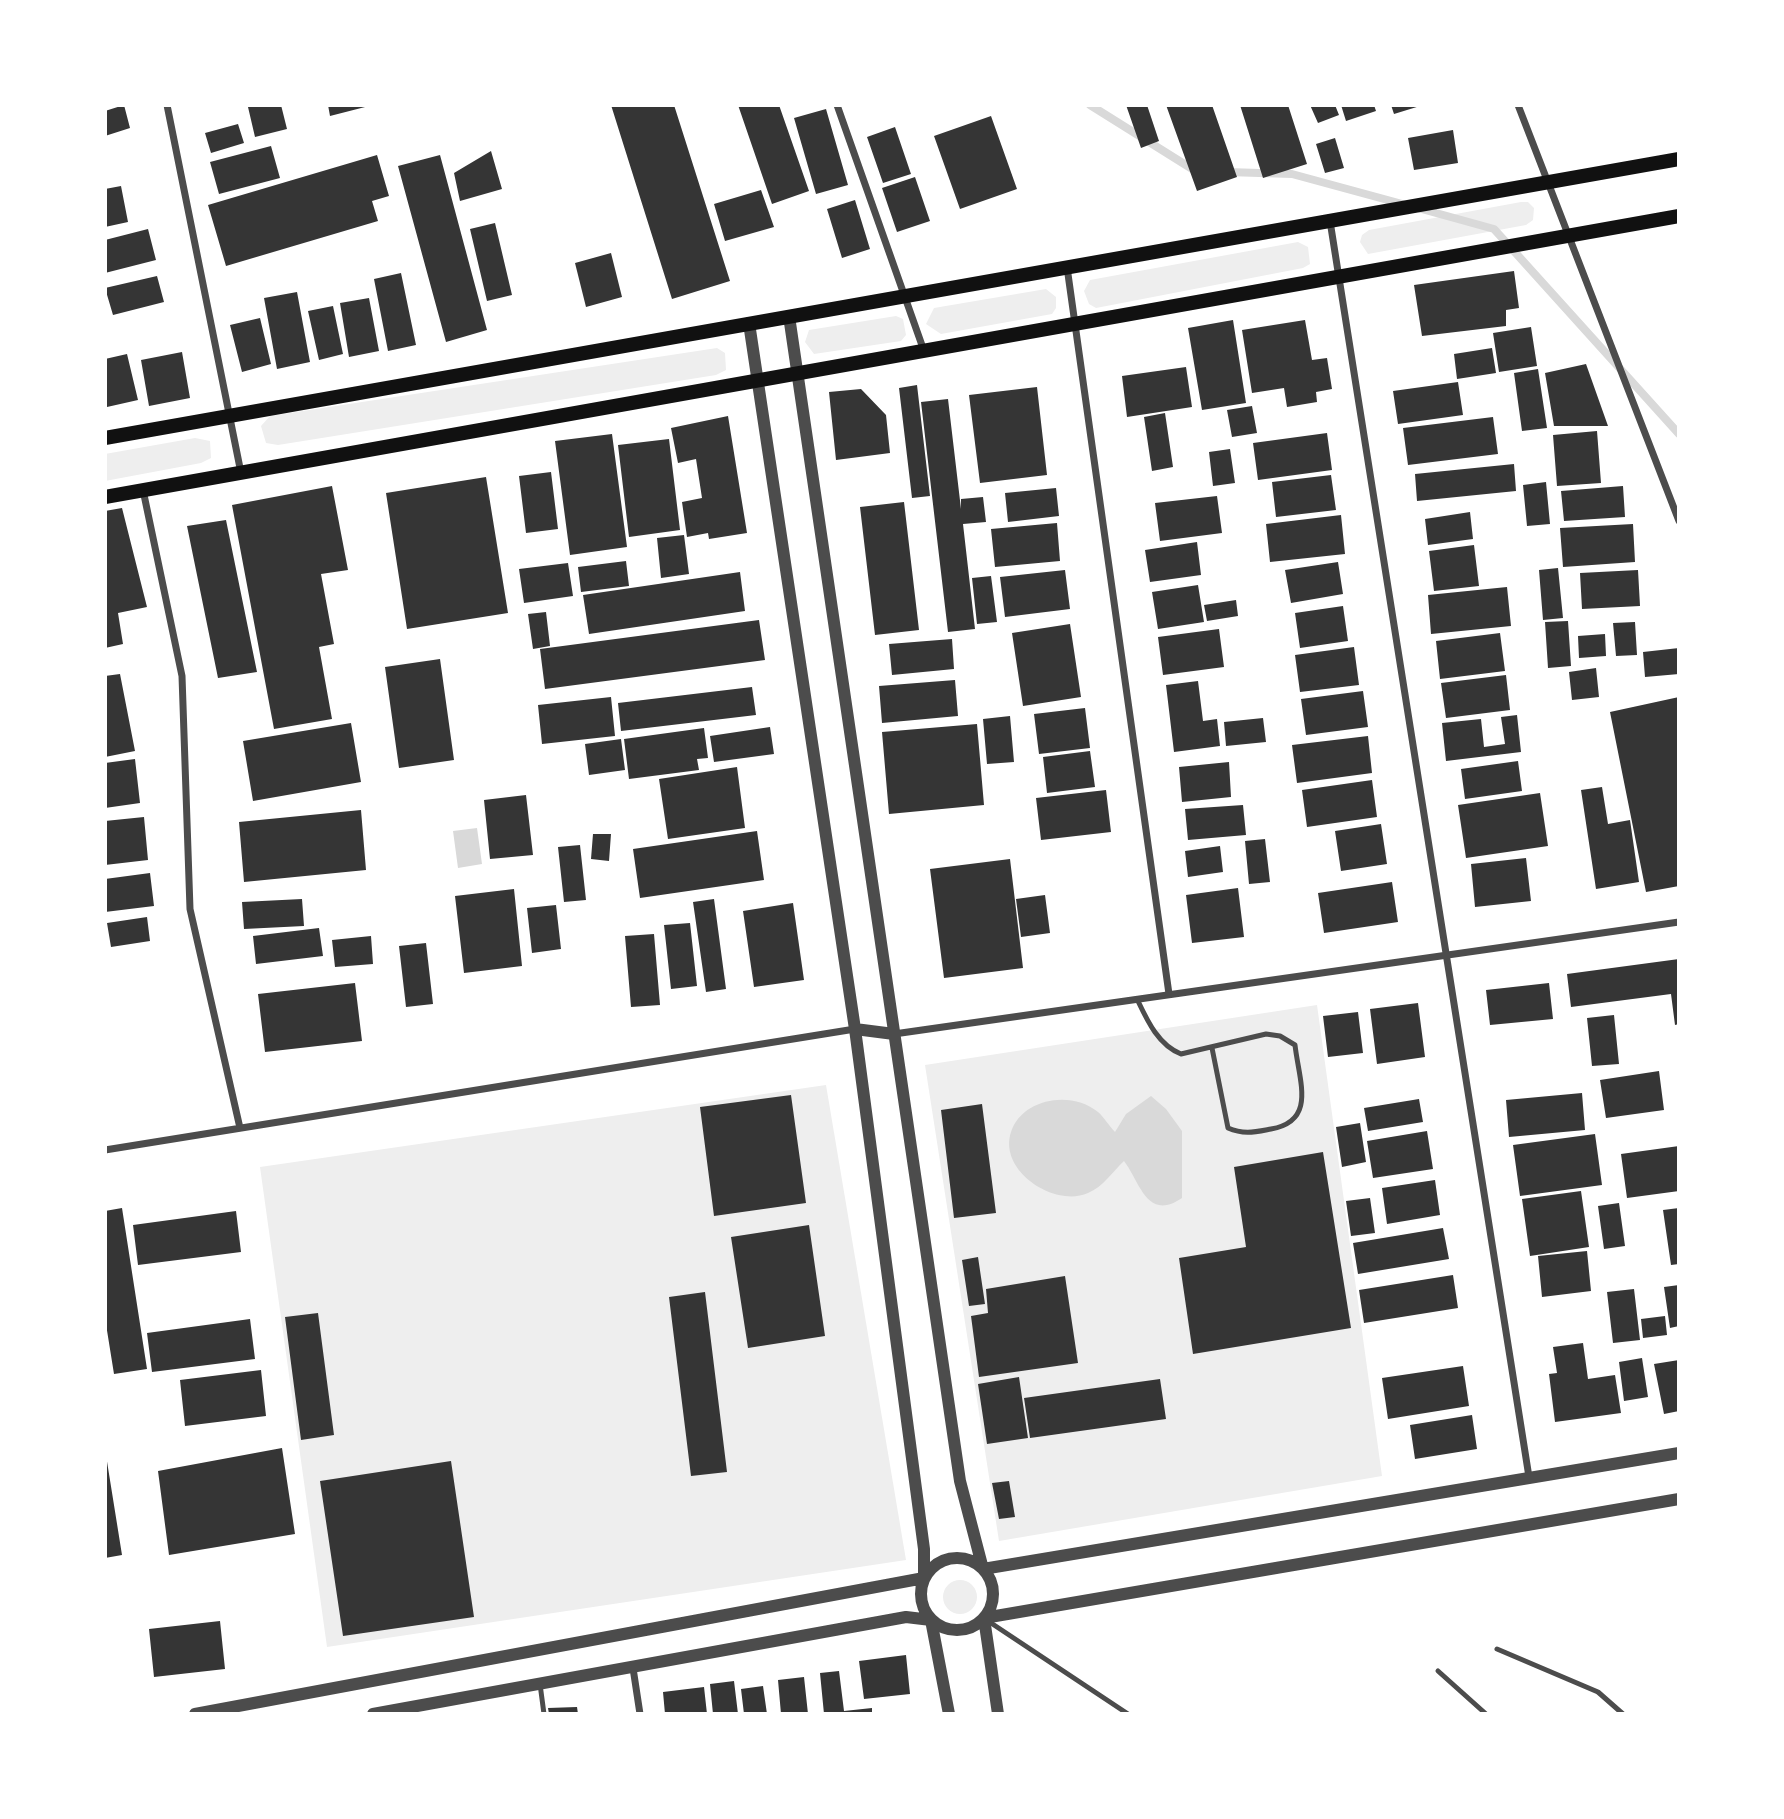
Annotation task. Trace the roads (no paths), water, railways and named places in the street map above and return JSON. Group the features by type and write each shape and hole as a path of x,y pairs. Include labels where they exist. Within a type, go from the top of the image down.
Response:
{"main road":[{"path":"105,438 1679,159"},
{"path":"105,496 1679,216"}],"street":[{"path":"167,105 241,472"},
{"path":"836,105 924,351"},
{"path":"1518,105 1679,521"},
{"path":"1330,220 1529,1478"},
{"path":"1067,267 1168,995"},
{"path":"789,316 960,1481 983,1569 993,1593 984,1618 998,1714"},
{"path":"749,323 855,1029 920,1514 924,1578 921,1601 931,1620 949,1714"},
{"path":"143,490 182,676 190,909 240,1128"},
{"path":"105,1150 855,1029 894,1034 1679,922"},
{"path":"195,1714 924,1578 935,1565 951,1558 968,1559 983,1569 1679,1453"},
{"path":"373,1714 906,1617 931,1620 943,1628 958,1630 972,1627 984,1618 1679,1499"},
{"path":"633,1668 640,1714"}],"lane":[{"path":"1137,999 1146,1018 1168,1049 1181,1054 1266,1034 1280,1036 1295,1045 1302,1109 1295,1121 1287,1126 1242,1134 1228,1128 1212,1048"},
{"path":"984,1618 1128,1714"},
{"path":"1497,1649 1598,1692 1623,1714"},
{"path":"1438,1671 1486,1714"},
{"path":"540,1684 544,1714"}],"waterway":[{"path":"1090,105 1197,172"},
{"path":"1227,172 1292,174 1406,205"},
{"path":"1418,208 1494,229 1679,434"}]}
